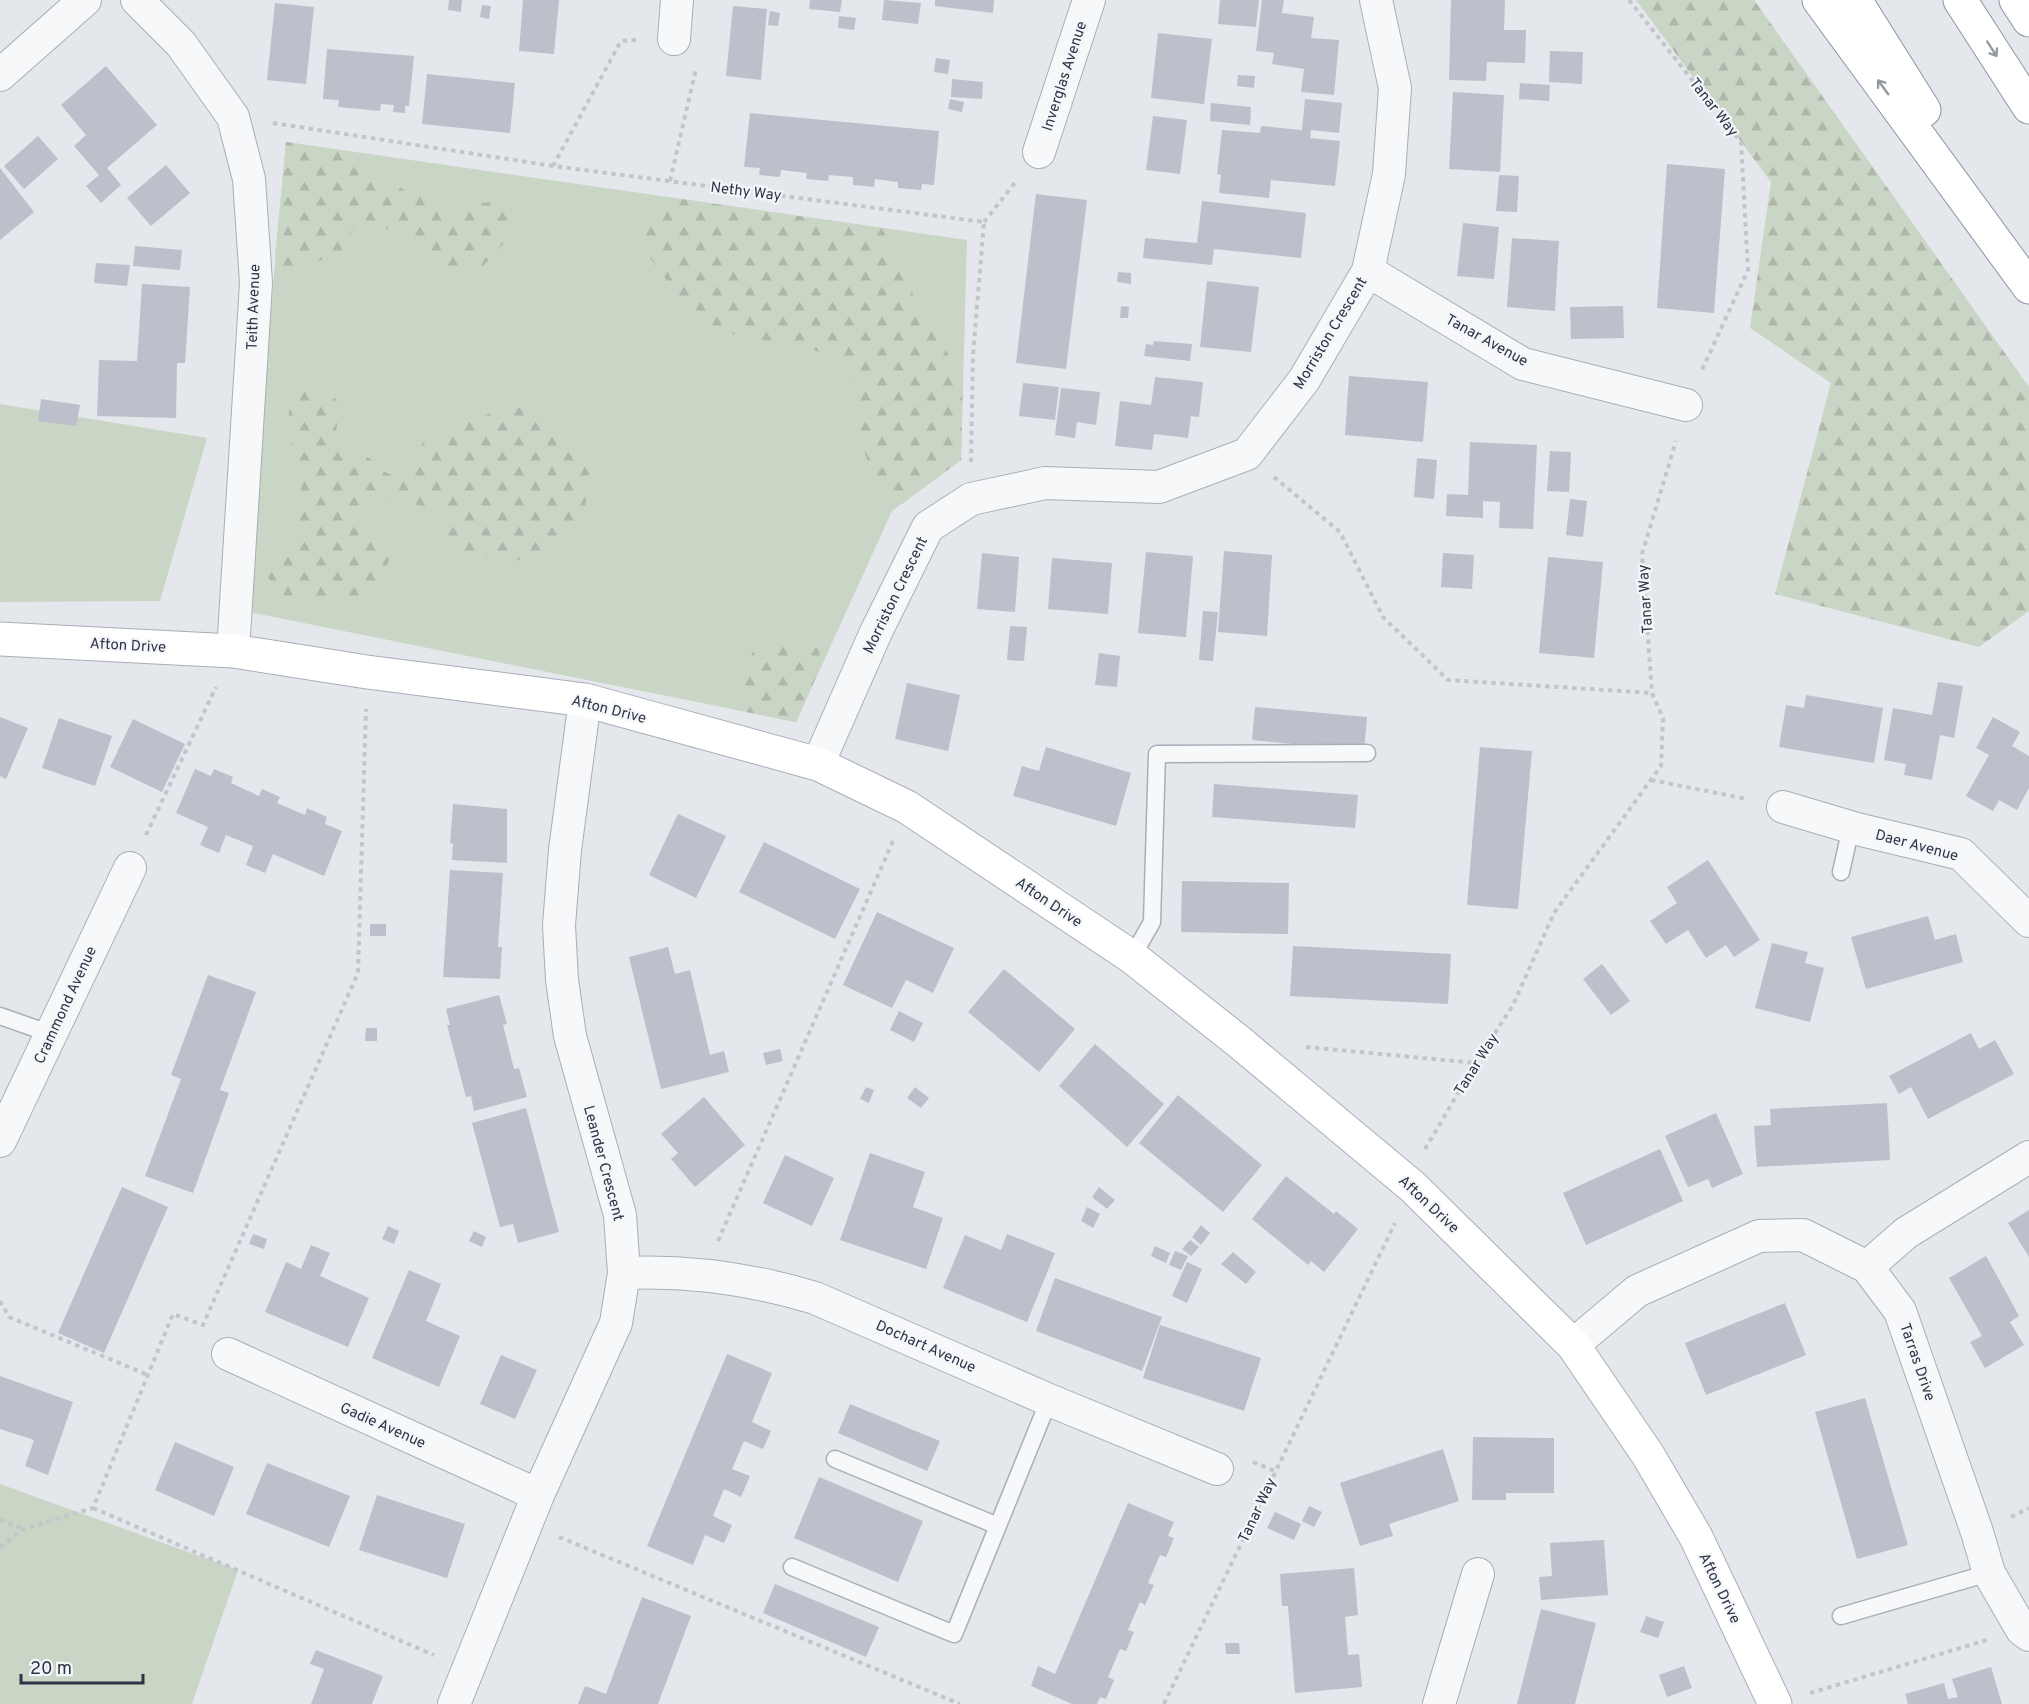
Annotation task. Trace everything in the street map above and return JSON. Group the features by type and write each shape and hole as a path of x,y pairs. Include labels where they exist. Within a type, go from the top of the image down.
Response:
{"main road":[{"path":"1819,0 2029,286"},
{"path":"1856,0 2029,276"},
{"path":"1960,0 2029,107"},
{"path":"2016,0 2029,20"},
{"name":"Afton Drive","path":"0,639 233,651 367,672 585,700 818,764 907,807 1132,957 1238,1041 1410,1184 1573,1345 1648,1455 1696,1538 1775,1704"}],"street":[{"path":"0,75 85,0"},
{"name":"Teith Avenue","path":"137,0 181,44 233,117 249,179 256,283 233,651"},
{"path":"674,39 677,0"},
{"name":"Inverglas Avenue","path":"1039,152 1089,0"},
{"name":"Morriston Crescent","path":"818,764 876,632 928,527 971,499 1045,483 1159,487 1247,454 1304,380 1368,271 1389,174 1395,88 1376,0"},
{"name":"Tanar Avenue","path":"1368,271 1523,364 1686,405"},
{"name":"Leander Crescent","path":"454,1704 526,1523 616,1323 624,1273 620,1215 570,1036 562,980 559,925 565,850 585,700"},
{"name":"Daer Avenue","path":"1783,807 1851,827 1961,854 2029,921"},
{"name":"Crammond Avenue","path":"0,1141 130,868"},
{"path":"1867,1267 1906,1233 2029,1157"},
{"name":"Tarras Drive","path":"1573,1345 1637,1291 1759,1236 1803,1235 1867,1267 1900,1311 1977,1532 1989,1573 2026,1632"},
{"name":"Dochart Avenue","path":"624,1273 656,1272 703,1275 775,1286 815,1298 1049,1400 1216,1469"},
{"name":"Gadie Avenue","path":"228,1354 538,1495"},
{"path":"1439,1704 1478,1574"}],"lane":[{"path":"1132,957 1152,922 1157,754 1367,753"},
{"path":"1841,872 1851,827"},
{"path":"0,1016 51,1034"},
{"path":"792,1567 954,1634 1049,1400"},
{"path":"835,1459 998,1526"},
{"path":"1840,1616 1989,1573"}],"path":[{"name":"Tanar Way","path":"1164,1704 1410,1184 1476,1063 1514,1005 1554,913 1661,766 1663,718 1652,693 1642,554 1686,405 1748,270 1741,142 1629,0"},
{"path":"553,166 621,41 674,39 701,46 670,181"},
{"name":"Nethy Way","path":"233,117 553,166 984,222"},
{"path":"971,499 973,356 984,222 1039,152"},
{"path":"1247,454 1340,532 1383,617 1448,680 1652,693"},
{"path":"130,868 233,651"},
{"path":"93,1508 173,1314 203,1325 358,972 367,672"},
{"path":"1651,780 1783,807"},
{"path":"703,1275 907,807"},
{"path":"1297,1047 1476,1063"},
{"path":"0,1301 9,1317 148,1375"},
{"path":"0,1547 24,1529 93,1508 468,1669"},
{"path":"0,1520 24,1529"},
{"path":"526,1523 960,1704"},
{"path":"1775,1704 2026,1632"}],"green space":[{"path":"1636,0 1754,0 2029,387 2029,611 1979,647 1775,594 1831,383 1750,328 1771,182"},
{"path":"286,142 967,240 961,460 892,511 796,722 244,611"},
{"path":"286,142 346,151 366,167 406,191 452,207 490,202 531,213 484,265 458,274 395,232 358,219 341,252 284,275 275,257"},
{"path":"674,198 882,228 924,318 963,376 961,460 902,504 875,478 863,449 856,388 836,355 701,328 632,233"},
{"path":"294,374 303,376 340,402 335,439 369,458 383,471 405,481 402,470 426,439 510,405 549,416 590,468 584,517 557,546 516,561 444,554 446,512 384,497 360,518 394,548 381,580 358,600 324,598 290,605 263,571 269,568 296,537 302,480 287,428"},
{"path":"0,404 207,438 160,601 0,602"},
{"path":"780,636 800,644 818,646 822,664 796,722 746,712 740,695 752,653"},
{"path":"0,1484 238,1570 192,1704 0,1704"}],"building":[{"path":"449,0 462,0 461,12 448,10"},
{"path":"523,0 559,0 554,54 519,51"},
{"path":"810,0 842,0 840,12 809,9"},
{"path":"884,0 921,3 918,24 882,20"},
{"path":"935,0 994,0 993,13 935,6"},
{"path":"1220,0 1259,0 1256,27 1218,24"},
{"path":"1262,0 1284,0 1282,13 1314,17 1311,38 1339,40 1334,95 1301,92 1304,69 1272,64 1274,53 1256,51"},
{"path":"1451,0 1505,0 1504,30 1526,30 1525,63 1487,62 1486,81 1449,80"},
{"path":"275,3 314,7 306,84 267,80"},
{"path":"482,5 491,6 489,19 480,17"},
{"path":"733,6 767,9 761,80 726,76"},
{"path":"770,11 780,13 778,26 768,25"},
{"path":"839,16 856,18 854,30 838,28"},
{"path":"1158,33 1212,39 1204,104 1151,98"},
{"path":"327,49 414,56 409,106 405,106 405,113 393,112 394,105 381,104 380,111 338,107 339,100 323,99"},
{"path":"1550,51 1583,52 1582,84 1549,82"},
{"path":"936,58 950,60 948,74 934,72"},
{"path":"106,66 157,125 107,168 121,185 101,203 86,186 99,175 74,146 86,135 61,105"},
{"path":"427,74 515,83 510,133 422,124"},
{"path":"1238,75 1255,76 1254,88 1237,86"},
{"path":"952,79 983,82 982,99 951,97"},
{"path":"1520,83 1550,85 1549,101 1519,99"},
{"path":"1453,92 1504,95 1500,172 1449,169"},
{"path":"950,99 964,102 962,112 948,109"},
{"path":"1305,99 1342,103 1339,133 1311,130 1310,138 1340,141 1335,186 1271,180 1269,198 1219,193 1221,175 1217,174 1222,130 1260,133 1261,126 1302,130"},
{"path":"1211,103 1251,107 1250,125 1210,121"},
{"path":"750,113 939,131 934,185 922,184 921,190 898,188 898,182 875,179 874,187 853,185 853,177 829,175 828,181 806,179 807,173 781,170 780,177 759,175 760,168 744,167"},
{"path":"1153,116 1187,120 1180,174 1146,170"},
{"path":"38,136 58,159 24,189 4,166"},
{"path":"1667,164 1725,169 1714,313 1657,308"},
{"path":"166,165 190,193 151,226 127,198"},
{"path":"0,168 34,212 0,240"},
{"path":"1499,175 1519,176 1517,212 1496,211"},
{"path":"1036,194 1087,200 1066,369 1016,363"},
{"path":"1202,201 1306,213 1301,258 1214,249 1212,265 1143,258 1145,238 1197,243"},
{"path":"1463,223 1499,227 1494,279 1457,276"},
{"path":"1512,238 1559,241 1555,311 1507,307"},
{"path":"135,246 182,250 180,270 133,266"},
{"path":"96,263 130,265 127,286 94,283"},
{"path":"1118,272 1131,273 1131,284 1117,282"},
{"path":"1207,281 1259,287 1251,352 1200,347"},
{"path":"142,284 190,287 185,363 177,363 176,418 97,416 99,360 137,361"},
{"path":"1121,306 1129,307 1128,318 1120,318"},
{"path":"1623,306 1624,338 1571,339 1570,307"},
{"path":"1154,341 1192,344 1190,361 1144,356 1146,344 1153,345"},
{"path":"1349,376 1428,382 1423,442 1345,435"},
{"path":"1155,377 1203,382 1199,417 1191,416 1188,438 1154,434 1152,450 1115,446 1120,401 1151,405"},
{"path":"1023,383 1059,387 1055,420 1019,416"},
{"path":"1061,388 1100,392 1096,425 1077,422 1075,438 1055,435"},
{"path":"41,399 80,405 76,426 38,421"},
{"path":"1470,442 1537,445 1533,529 1499,528 1500,502 1483,501 1483,518 1446,516 1447,494 1468,495"},
{"path":"1550,451 1571,452 1569,492 1547,491"},
{"path":"1417,458 1437,460 1434,499 1414,497"},
{"path":"1570,499 1587,501 1583,537 1566,535"},
{"path":"1224,551 1272,555 1267,636 1218,632"},
{"path":"1146,552 1193,556 1186,637 1138,633"},
{"path":"982,553 1019,557 1015,612 977,609"},
{"path":"1443,553 1474,555 1472,589 1441,587"},
{"path":"1548,557 1603,562 1594,658 1539,653"},
{"path":"1052,558 1112,563 1108,614 1048,609"},
{"path":"1203,611 1218,612 1213,661 1199,660"},
{"path":"1010,626 1027,627 1024,661 1007,660"},
{"path":"1099,653 1120,656 1117,687 1095,685"},
{"path":"1938,682 1963,686 1954,738 1940,735 1932,780 1904,775 1906,764 1884,760 1893,708 1932,715"},
{"path":"907,683 960,695 948,751 895,739"},
{"path":"1806,695 1883,708 1874,763 1779,747 1786,705 1804,708"},
{"path":"1255,707 1367,717 1364,751 1252,740"},
{"path":"0,717 28,728 6,779 0,776"},
{"path":"1993,717 2020,732 2012,746 2029,756 2029,788 2017,810 1999,800 1993,811 1966,796 1989,755 1976,748"},
{"path":"59,718 112,736 95,786 42,768"},
{"path":"133,719 185,744 162,792 110,767"},
{"path":"1046,747 1131,773 1116,826 1013,796 1022,766 1039,771"},
{"path":"1480,747 1532,751 1518,909 1467,905"},
{"path":"195,769 211,776 214,769 233,777 231,783 259,796 262,789 280,797 277,803 305,815 307,808 327,817 325,824 342,831 324,876 273,854 265,873 246,865 253,846 226,835 219,853 200,845 208,827 176,813"},
{"path":"1214,784 1358,795 1355,828 1212,817"},
{"path":"453,804 507,809 507,863 452,860 453,844 450,843"},
{"path":"678,814 726,836 696,898 649,875"},
{"path":"764,842 860,889 835,939 739,892"},
{"path":"1708,860 1760,940 1734,957 1726,945 1706,958 1688,930 1666,944 1650,921 1677,903 1667,887"},
{"path":"450,870 503,873 498,947 502,947 500,979 443,977"},
{"path":"1182,881 1289,883 1288,934 1181,932"},
{"path":"877,912 954,948 933,993 906,980 892,1008 843,985"},
{"path":"1928,916 1935,940 1956,934 1963,962 1866,989 1851,937"},
{"path":"370,924 386,924 386,936 370,936"},
{"path":"1772,943 1808,952 1805,963 1824,968 1810,1022 1755,1008"},
{"path":"1293,946 1451,954 1448,1004 1290,996"},
{"path":"668,947 675,974 690,970 710,1055 724,1051 729,1072 661,1089 629,957"},
{"path":"1602,964 1630,1001 1611,1015 1583,979"},
{"path":"1004,969 1075,1029 1039,1072 968,1012"},
{"path":"208,975 256,992 220,1090 229,1093 193,1193 145,1176 181,1079 171,1075"},
{"path":"499,995 507,1024 503,1025 514,1069 519,1068 527,1097 474,1111 471,1096 466,1097 447,1025 450,1025 446,1009"},
{"path":"899,1011 923,1023 914,1042 890,1030"},
{"path":"366,1028 377,1028 377,1041 365,1041"},
{"path":"1971,1033 1979,1049 1995,1040 2014,1074 1928,1119 1911,1087 1899,1094 1889,1076"},
{"path":"1095,1044 1164,1104 1127,1147 1059,1086"},
{"path":"780,1049 783,1061 766,1065 763,1053"},
{"path":"866,1087 874,1090 869,1103 860,1099"},
{"path":"915,1087 929,1098 921,1108 907,1098"},
{"path":"1178,1095 1262,1165 1223,1212 1139,1143"},
{"path":"704,1097 745,1145 695,1187 671,1159 678,1153 661,1134"},
{"path":"1887,1103 1890,1160 1757,1167 1754,1126 1771,1125 1770,1109"},
{"path":"526,1108 559,1232 518,1243 513,1224 500,1227 472,1123"},
{"path":"1716,1113 1743,1174 1712,1188 1708,1179 1688,1187 1665,1136"},
{"path":"1660,1149 1683,1201 1586,1245 1563,1193"},
{"path":"870,1153 925,1172 913,1207 943,1218 926,1269 840,1240"},
{"path":"785,1155 834,1178 812,1226 763,1203"},
{"path":"1286,1176 1334,1214 1336,1211 1358,1229 1324,1272 1311,1261 1308,1265 1252,1219"},
{"path":"122,1187 168,1207 104,1353 58,1333"},
{"path":"1099,1187 1115,1200 1107,1209 1092,1197"},
{"path":"1087,1207 1100,1214 1093,1228 1081,1221"},
{"path":"2029,1210 2029,1257 2008,1223"},
{"path":"1201,1225 1210,1233 1201,1245 1192,1237"},
{"path":"388,1226 399,1231 394,1244 382,1239"},
{"path":"474,1231 486,1237 482,1247 469,1241"},
{"path":"253,1234 267,1239 264,1249 249,1244"},
{"path":"1007,1234 1055,1253 1027,1322 943,1288 965,1235 1001,1250"},
{"path":"1190,1240 1199,1247 1191,1256 1182,1249"},
{"path":"311,1245 330,1253 320,1276 369,1298 348,1347 265,1312 286,1262 301,1269"},
{"path":"1155,1246 1170,1253 1166,1263 1151,1256"},
{"path":"1175,1251 1188,1256 1181,1270 1169,1265"},
{"path":"1233,1252 1256,1272 1246,1284 1221,1264"},
{"path":"1986,1256 2019,1316 2010,1322 2024,1345 1985,1368 1970,1342 1982,1336 1949,1278"},
{"path":"1187,1262 1202,1269 1187,1303 1172,1296"},
{"path":"409,1270 441,1284 426,1321 460,1336 439,1387 372,1358"},
{"path":"1055,1278 1162,1317 1142,1371 1036,1331"},
{"path":"1785,1303 1806,1355 1706,1395 1685,1343"},
{"path":"1160,1325 1261,1358 1244,1411 1143,1378"},
{"path":"727,1354 772,1373 752,1422 771,1431 763,1449 744,1441 732,1469 750,1476 741,1497 724,1489 713,1516 732,1525 724,1543 705,1535 693,1565 647,1546"},
{"path":"501,1355 537,1370 515,1419 480,1404"},
{"path":"0,1376 73,1402 48,1475 25,1466 34,1440 0,1429"},
{"path":"1865,1398 1908,1545 1857,1559 1815,1412"},
{"path":"850,1404 940,1441 927,1471 838,1433"},
{"path":"1473,1437 1554,1438 1554,1493 1506,1493 1506,1500 1472,1500"},
{"path":"175,1442 234,1467 214,1516 155,1490"},
{"path":"1443,1449 1459,1501 1389,1524 1393,1536 1360,1546 1340,1483"},
{"path":"267,1463 350,1496 329,1547 246,1514"},
{"path":"819,1477 923,1521 898,1582 794,1538"},
{"path":"377,1495 465,1524 447,1578 359,1550"},
{"path":"1128,1503 1174,1522 1168,1536 1174,1538 1166,1557 1160,1555 1148,1583 1154,1585 1145,1605 1140,1602 1128,1630 1134,1632 1126,1651 1120,1649 1108,1677 1114,1680 1106,1699 1100,1697 1097,1704 1072,1704 1031,1686 1038,1666 1055,1674"},
{"path":"1309,1506 1322,1512 1314,1527 1302,1521"},
{"path":"1275,1512 1301,1524 1294,1540 1267,1528"},
{"path":"1604,1540 1608,1595 1541,1600 1539,1577 1552,1576 1550,1543"},
{"path":"1354,1568 1358,1615 1345,1617 1348,1655 1359,1654 1362,1687 1295,1693 1288,1606 1282,1606 1280,1574"},
{"path":"775,1584 879,1627 866,1657 763,1613"},
{"path":"642,1597 691,1616 658,1704 578,1704 585,1686 606,1694"},
{"path":"1541,1609 1596,1623 1575,1704 1517,1704"},
{"path":"1646,1616 1664,1622 1658,1638 1640,1632"},
{"path":"1225,1643 1239,1643 1240,1654 1226,1654"},
{"path":"316,1650 383,1676 372,1704 311,1704 324,1669 310,1664"},
{"path":"1684,1666 1692,1688 1667,1697 1659,1675"},
{"path":"1991,1667 2002,1704 1908,1704 1905,1694 1944,1683 1948,1699 1958,1697 1952,1679"}]}
